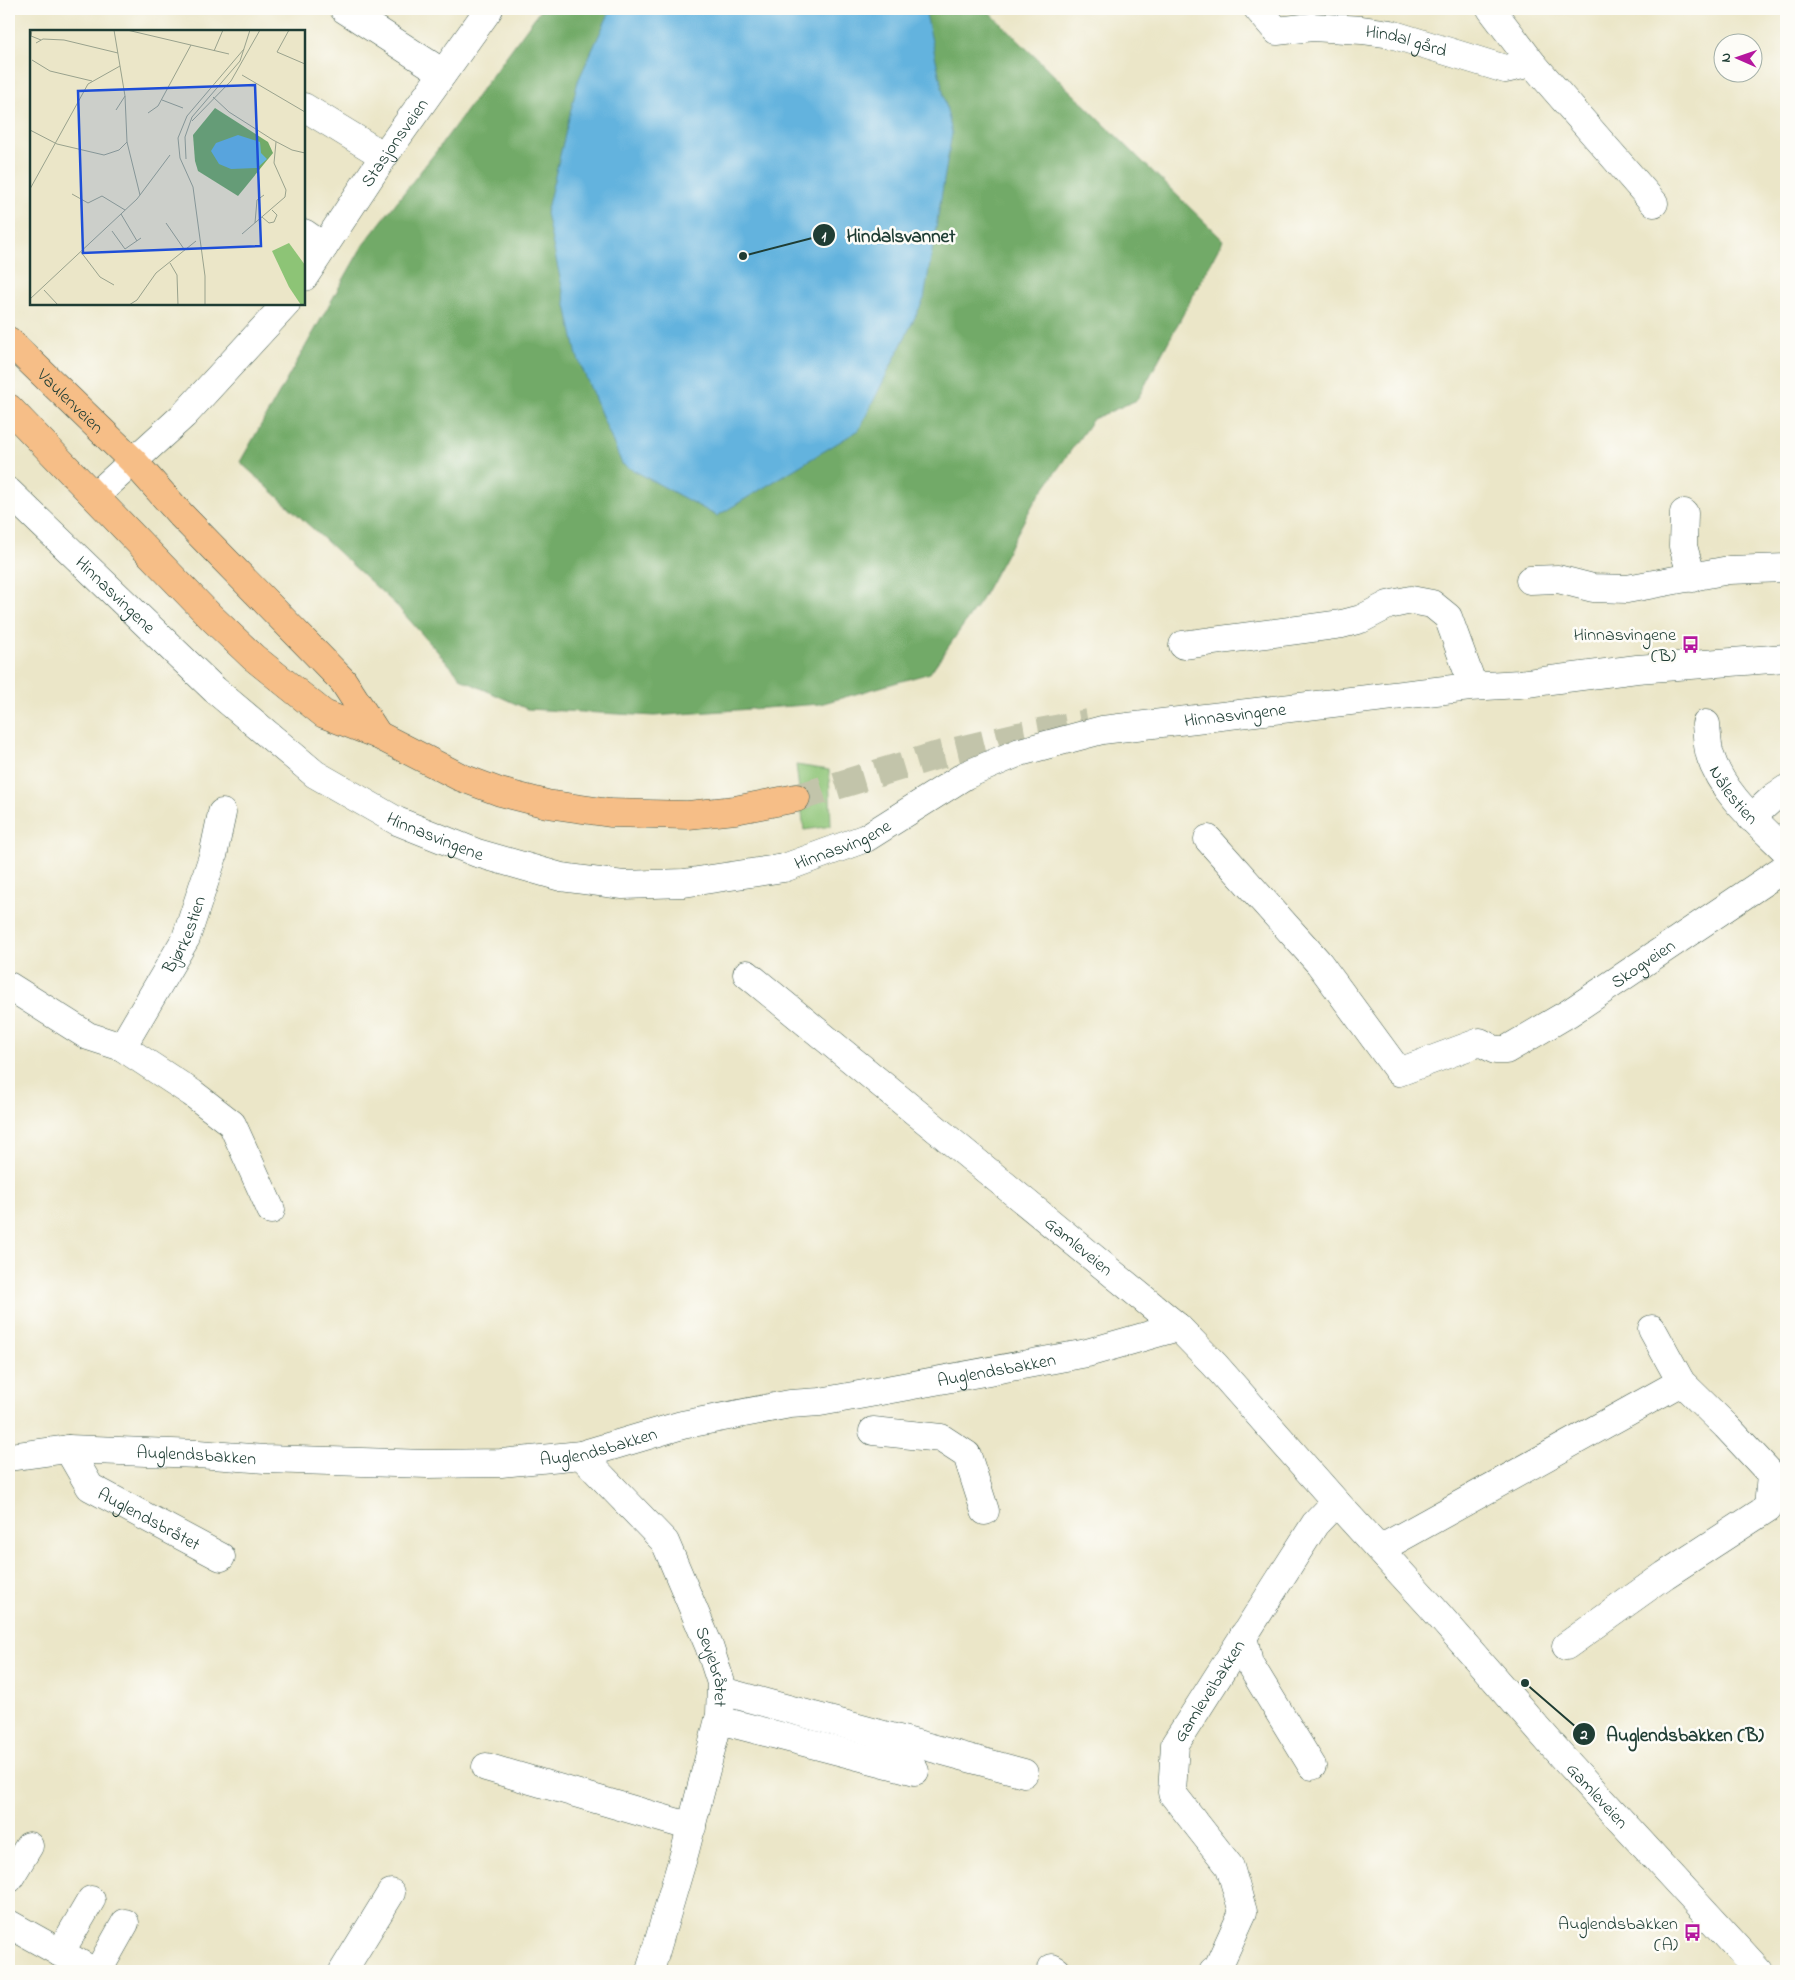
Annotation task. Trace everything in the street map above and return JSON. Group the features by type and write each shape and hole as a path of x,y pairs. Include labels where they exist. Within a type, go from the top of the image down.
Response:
{"main road":[{"name":"Vaulenveien","path":"9,341 133,460"},
{"path":"9,408 211,617 253,657 324,714 378,735 460,777 500,792 547,804 610,813 688,815 735,810 796,798"},
{"path":"133,460 182,515 343,680 378,735"}],"street":[{"path":"344,9 443,73"},
{"name":"Stasjonsveien","path":"305,271 314,240 384,156 489,9"},
{"name":"Hindal gård","path":"1258,9 1277,31 1312,27 1362,30 1391,34 1505,69 1532,63"},
{"path":"1491,9 1532,63 1654,202"},
{"path":"305,108 384,156"},
{"path":"95,496 184,415 285,305"},
{"name":"Hinnasvingene","path":"9,492 215,690 315,774 397,821 477,854 561,877 623,885 684,883 784,868 866,838 975,771 1020,752 1111,729 1471,685 1519,684 1637,669 1786,658"},
{"path":"1684,513 1683,546 1692,578"},
{"path":"1530,580 1558,579 1593,588 1627,589 1729,570 1786,568"},
{"path":"1183,645 1342,624 1361,619 1388,605 1411,600 1432,604 1448,617 1471,685"},
{"name":"Nålestien","path":"1706,724 1710,755 1723,784 1752,818 1786,851"},
{"path":"1752,818 1782,799"},
{"name":"Bjørkestien","path":"122,1047 186,938 212,856 222,813"},
{"name":"Skogveien","path":"1208,839 1319,962 1400,1072 1480,1042 1495,1050 1506,1050 1569,1013 1786,867"},
{"name":"Gamleveien","path":"747,974 1178,1327 1243,1396 1380,1549 1566,1761 1759,1971"},
{"path":"9,986 88,1036 122,1047 192,1093 232,1124 271,1210"},
{"name":"Auglendsbakken","path":"9,1457 68,1449 198,1454 265,1459 427,1464 501,1463 581,1455 682,1425 790,1404 820,1402 870,1394 1073,1356 1178,1327"},
{"path":"1566,1646 1665,1575 1768,1508 1771,1474 1681,1382 1652,1329"},
{"path":"1380,1549 1681,1382"},
{"path":"873,1431 941,1438 966,1455 985,1511"},
{"name":"Auglendsbråtet","path":"68,1449 90,1487 222,1557"},
{"name":"Sevjebråtet","path":"581,1455 665,1542 709,1646 722,1690 718,1720 692,1827 650,1971"},
{"name":"Gamleveibakken","path":"1213,1971 1218,1967 1243,1912 1230,1867 1172,1793 1175,1744 1315,1524 1336,1502"},
{"path":"1243,1636 1248,1663 1312,1766"},
{"path":"722,1690 1024,1773"},
{"path":"718,1720 915,1771"},
{"path":"486,1767 692,1827"},
{"path":"9,1879 29,1846"},
{"path":"344,1971 390,1893"},
{"path":"79,1966 92,1900"},
{"path":"79,1966 125,1923"},
{"path":"9,1924 79,1966"}],"green space":[{"path":"541,9 986,9 1223,240 1137,400 1093,419 1033,504 981,600 930,673 820,704 654,716 527,709 463,680 395,604 240,462 363,245 438,149"},
{"path":"796,765 829,770 831,826 804,830"}],"water":[{"path":"611,9 921,9 926,14 952,133 924,299 859,430 717,516 622,464 577,356 546,213 578,81"}],"tunnel":[{"path":"796,798 935,756 1018,736 1088,723"}],"place":[{"name":"Hindalsvannet","path":"743,256"},
{"name":"Hinnasvingene (B)","path":"1690,644"},
{"name":"Auglendsbakken (B)","path":"1525,1683"},
{"name":"Auglendsbakken (A)","path":"1692,1933"}]}
